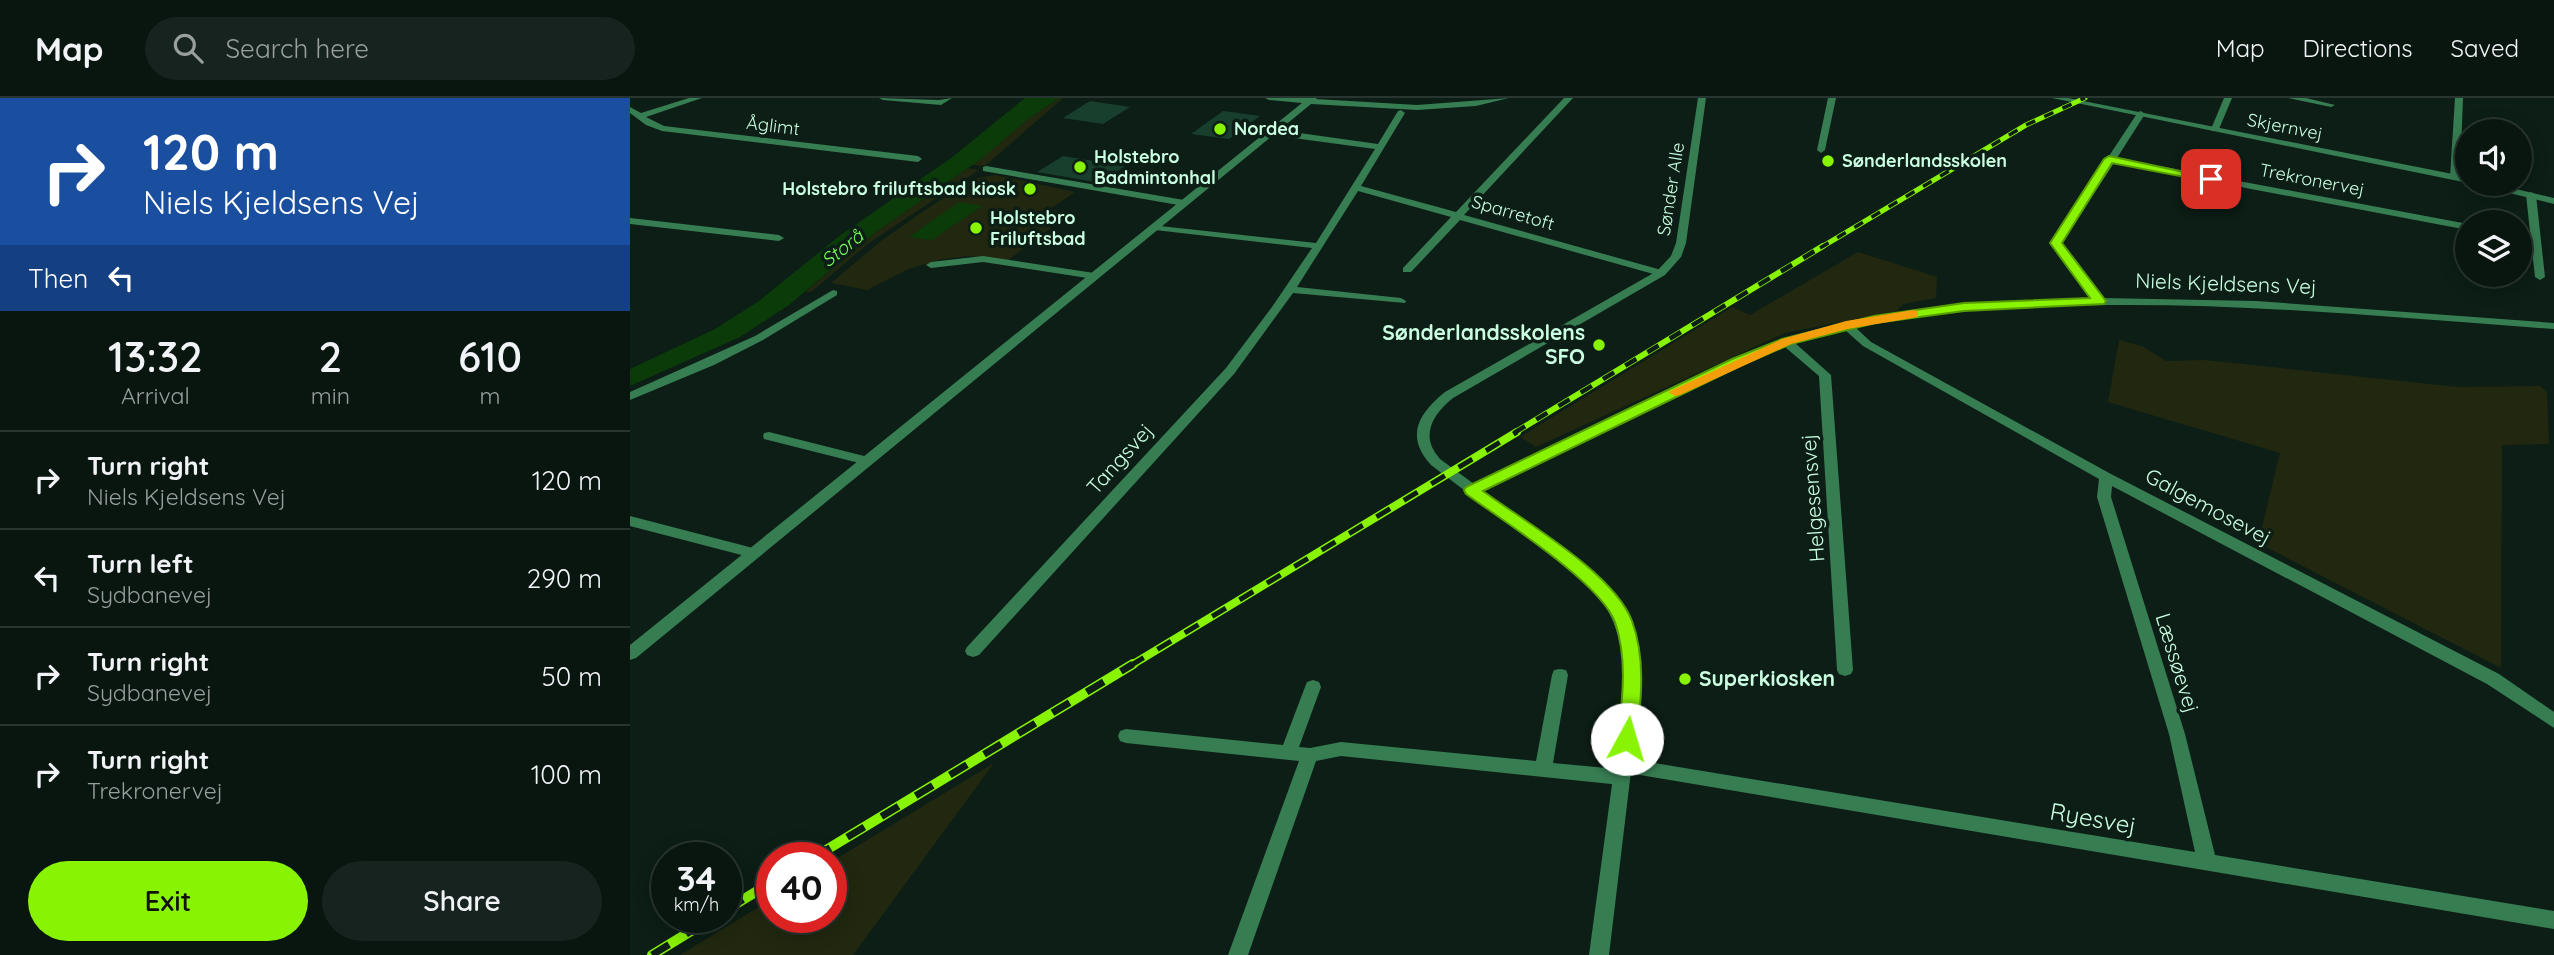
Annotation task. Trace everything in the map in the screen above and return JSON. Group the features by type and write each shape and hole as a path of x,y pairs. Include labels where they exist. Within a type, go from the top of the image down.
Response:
{"street":[{"path":"639,116 698,98"},
{"path":"883,98 941,103 948,98"},
{"path":"1269,98 1436,107 1505,98"},
{"path":"1407,270 1569,98"},
{"name":"Sønder Alle","path":"1472,490 1430,456 1424,444 1423,430 1427,417 1448,395 1661,273 1676,257 1681,243 1702,98"},
{"path":"1821,150 1832,98"},
{"name":"Skjernvej","path":"2056,98 2455,177"},
{"path":"2215,129 2228,98"},
{"path":"2292,98 2331,105"},
{"path":"2458,119 2459,98"},
{"path":"630,654 1311,99"},
{"name":"Åglimt","path":"630,108 662,128 918,159"},
{"name":"Tangsvej","path":"973,651 1230,371 1290,289 1401,113"},
{"path":"2099,301 2056,243 2141,114"},
{"path":"1271,132 1380,147"},
{"name":"Trekronervej","path":"2109,159 2455,226"},
{"path":"986,169 1184,203"},
{"name":"Sparretoft","path":"1355,187 1661,273"},
{"path":"2532,195 2554,201"},
{"path":"2531,196 2540,277"},
{"path":"630,221 779,238"},
{"path":"1155,227 1317,246"},
{"path":"931,265 983,259 1094,276"},
{"path":"1290,289 1401,301"},
{"path":"630,396 754,343 796,319 833,293"},
{"name":"Niels Kjeldsens Vej","path":"1472,490 1737,362 1787,342 1846,325 1964,307 2099,301 2256,304 2554,326"},
{"name":"Galgemosevej","path":"1846,325 1867,344 2106,477 2493,679 2554,721"},
{"name":"Helgesensvej","path":"1787,342 1825,375 1845,670"},
{"path":"769,436 867,461"},
{"name":"Læssøevej","path":"2106,477 2104,497 2177,734 2207,862"},
{"path":"1472,490 1590,577 1609,598 1623,620 1630,651 1633,688 1599,955"},
{"path":"630,521 753,554"},
{"path":"1543,769 1560,675"},
{"path":"1288,753 1313,687"},
{"name":"Ryesvej","path":"1126,736 1310,755 1341,749 1543,769 1623,771 2207,862 2554,920"},
{"path":"1238,955 1310,755"}],"shaded area":[{"path":"1063,98 985,166 972,165 1028,119"},
{"path":"968,168 979,170 869,243 811,292 805,292 873,234"},
{"name":"Holstebro Friluftsbad","path":"995,175 1075,192 1050,209 1070,214 1007,261 970,256 943,259 908,269 867,290 831,283 881,241 922,212 973,179"},
{"path":"1858,252 1937,277 1936,298 1903,304 1897,311 1785,333 1536,447 1520,437 1732,307 1750,315"},
{"path":"2119,340 2142,346 2166,361 2205,360 2458,387 2540,386 2547,392 2549,444 2502,445 2501,668 2258,543 2280,453 2108,402"},
{"path":"994,763 853,955 680,955 716,933 742,933 742,917 756,909 756,933 847,933 847,852"}],"water":[{"name":"Storå","path":"1025,98 1059,98 1028,119 981,159 873,234 789,305 740,337 630,386 630,369 715,329 759,301 838,237 951,158"},
{"path":"959,202 982,206 932,240 909,237"}],"building":[{"path":"1090,101 1130,107 1103,124 1063,118"},
{"name":"Nordea","path":"1223,111 1260,116 1229,139 1191,134"},
{"name":"Holstebro Badmintonhal","path":"1063,156 1125,166 1101,183 1037,172"}],"railway":[{"path":"1820,248 2026,125 2085,98"},
{"path":"1514,433 1823,246"},
{"path":"1130,666 1517,432"},
{"path":"839,842 1133,664"},
{"path":"742,900 756,892"},
{"path":"652,955 688,933"}],"slow traffic":[{"path":"1675,392 1737,362 1787,342 1846,325 1913,314"}],"place":[{"name":"Nordea","path":"1220,129"},
{"name":"Sønderlandsskolen","path":"1828,161"},
{"name":"Holstebro Badmintonhal","path":"1080,167"},
{"name":"Holstebro friluftsbad kiosk","path":"1030,189"},
{"name":"Holstebro Friluftsbad","path":"976,228"},
{"name":"Sønderlandsskolens SFO","path":"1599,345"},
{"name":"Superkiosken","path":"1685,679"}],"route":[{"path":"1627,739 1633,688 1630,651 1623,620 1609,598 1590,577 1472,490 1737,362 1787,342 1846,325 1964,307 2099,301 2056,243 2109,159 2211,179"}]}
